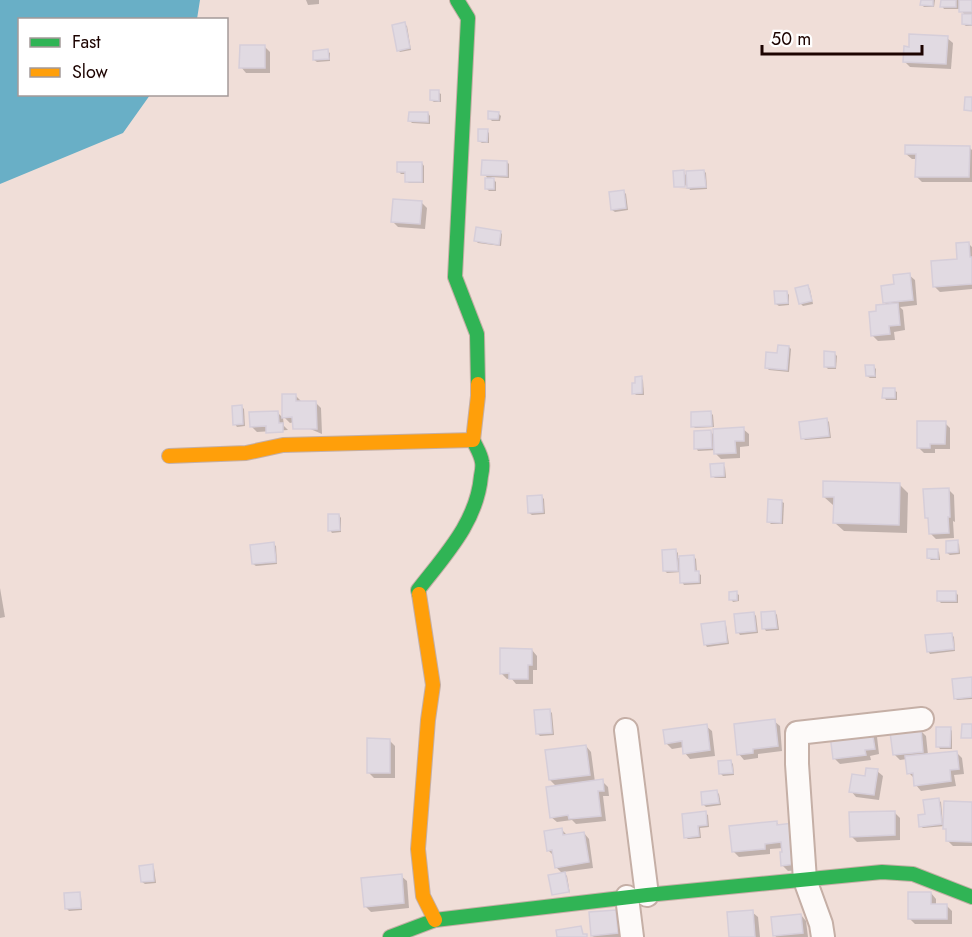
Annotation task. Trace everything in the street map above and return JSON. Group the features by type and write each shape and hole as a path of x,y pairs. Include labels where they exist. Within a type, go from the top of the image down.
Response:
{"street":[{"path":"435,920 423,896 418,849 433,685 418,590 466,526 479,495 483,463 473,440 478,396 477,334 455,277 468,18 458,0"},
{"path":"169,456 246,453 283,445 473,440"},
{"path":"823,937 821,924 805,880 797,733 922,719"},
{"path":"626,730 637,896 632,937"},
{"path":"390,937 435,920 637,896 882,872 914,874 972,897"}],"water":[{"path":"0,0 200,0 197,18 18,18 18,96 149,96 123,133 0,184"}],"building":[{"path":"921,0 933,0 933,6 920,5"},
{"path":"941,0 956,0 956,7 940,7"},
{"path":"959,0 972,0 972,12 959,12"},
{"path":"962,14 972,14 972,25 962,24"},
{"path":"405,22 410,48 397,51 392,25"},
{"path":"909,34 948,36 946,64 903,62 904,46 909,47"},
{"path":"240,45 265,45 265,68 239,68"},
{"path":"328,49 329,59 313,60 313,51"},
{"path":"430,90 439,90 439,101 430,100"},
{"path":"965,97 972,97 972,111 964,110"},
{"path":"488,111 499,112 498,119 488,119"},
{"path":"409,112 428,112 428,122 408,121"},
{"path":"478,129 488,129 487,142 478,141"},
{"path":"905,145 970,146 969,177 915,177 916,154 905,154"},
{"path":"482,160 507,161 507,176 481,175"},
{"path":"397,162 422,162 422,182 405,182 405,172 397,172"},
{"path":"684,170 685,187 674,187 673,171"},
{"path":"704,170 706,187 687,188 686,171"},
{"path":"485,178 494,178 494,189 485,189"},
{"path":"624,190 626,208 611,210 609,192"},
{"path":"393,199 422,201 420,224 391,222"},
{"path":"476,227 501,231 499,245 474,241"},
{"path":"969,242 970,257 972,257 972,284 933,287 931,261 957,259 956,243"},
{"path":"910,273 913,300 883,303 881,286 894,284 893,275"},
{"path":"808,285 812,301 799,304 795,288"},
{"path":"774,291 787,291 788,303 775,304"},
{"path":"898,303 900,325 889,326 890,334 871,336 869,312 876,311 876,305"},
{"path":"778,345 789,346 787,370 765,368 766,352 777,353"},
{"path":"824,351 835,352 835,367 824,367"},
{"path":"865,365 874,365 875,376 866,376"},
{"path":"642,376 642,393 632,394 632,383 635,383 635,377"},
{"path":"883,388 895,388 895,398 882,398"},
{"path":"282,394 296,394 296,401 316,401 317,429 293,429 292,417 282,418"},
{"path":"242,405 243,424 233,425 232,406"},
{"path":"278,411 279,423 283,423 283,432 266,433 266,426 250,427 249,412"},
{"path":"711,411 712,426 691,427 691,412"},
{"path":"827,418 829,436 801,439 799,422"},
{"path":"917,421 946,421 945,444 930,444 930,448 917,448"},
{"path":"744,427 744,441 735,441 736,453 714,454 713,429"},
{"path":"711,430 712,448 694,449 694,431"},
{"path":"724,463 724,476 711,477 710,464"},
{"path":"823,481 900,483 899,525 833,523 834,497 823,497"},
{"path":"949,488 949,533 929,534 928,518 925,518 923,489"},
{"path":"542,495 543,512 528,513 527,496"},
{"path":"768,499 782,500 781,523 767,522"},
{"path":"328,514 339,514 340,530 328,531"},
{"path":"958,540 958,552 946,553 946,541"},
{"path":"274,542 276,562 252,564 250,545"},
{"path":"676,549 678,571 663,571 662,550"},
{"path":"927,549 938,549 938,559 927,558"},
{"path":"694,555 695,571 699,571 699,582 680,583 679,556"},
{"path":"737,591 737,600 729,600 729,592"},
{"path":"937,591 956,591 956,601 937,601"},
{"path":"775,611 777,628 762,629 761,612"},
{"path":"754,612 756,631 736,633 734,614"},
{"path":"725,621 727,642 704,645 701,624"},
{"path":"952,633 954,649 927,652 925,635"},
{"path":"500,648 532,649 532,665 528,665 528,679 509,679 509,673 500,674"},
{"path":"972,677 972,697 954,699 952,679"},
{"path":"550,709 552,733 536,734 534,710"},
{"path":"775,719 778,746 753,749 753,753 737,755 734,724"},
{"path":"707,724 710,750 683,754 682,741 665,744 663,730"},
{"path":"962,724 972,724 972,738 961,738"},
{"path":"936,727 951,727 950,747 936,747"},
{"path":"921,729 923,752 893,755 890,732"},
{"path":"872,730 875,749 865,750 866,755 833,759 830,735"},
{"path":"367,738 390,739 390,773 367,773"},
{"path":"586,745 590,775 549,780 545,750"},
{"path":"957,751 959,769 950,770 951,781 914,786 913,773 907,774 905,756"},
{"path":"731,760 733,773 719,774 718,761"},
{"path":"866,768 878,769 874,795 849,792 852,774 865,776"},
{"path":"603,779 604,791 598,791 601,816 569,819 568,815 550,818 546,787"},
{"path":"717,790 719,803 702,805 701,792"},
{"path":"939,798 942,824 919,827 918,815 925,814 923,800"},
{"path":"944,801 972,802 972,842 946,841 946,829 943,829"},
{"path":"706,811 707,825 698,826 699,836 684,838 682,814"},
{"path":"895,811 895,835 850,837 849,812"},
{"path":"777,821 777,825 793,823 795,864 781,866 781,842 765,844 765,849 732,852 729,826"},
{"path":"562,828 563,835 584,832 589,862 555,868 552,850 547,851 544,831"},
{"path":"153,864 154,881 141,882 139,866"},
{"path":"565,872 569,892 552,895 548,875"},
{"path":"402,874 404,903 364,907 361,878"},
{"path":"80,892 81,908 65,909 64,893"},
{"path":"908,892 931,892 931,904 947,904 947,919 908,919"},
{"path":"616,910 618,933 591,936 589,912"},
{"path":"753,910 755,937 729,937 727,912"},
{"path":"801,914 803,933 773,936 771,917"},
{"path":"581,926 583,934 587,934 587,937 557,937 556,930"}],"traffic: fast":[{"path":"457,0 468,18 455,277 477,334 478,384"},
{"path":"419,594 418,590 449,551 473,508 482,466 481,456 473,440"},
{"path":"390,937 435,920 647,895 882,872 913,874 972,897"}],"traffic: slow":[{"path":"169,456 246,453 283,445 473,440 478,384"},
{"path":"419,594 433,685 418,849 423,896 435,920"}]}
